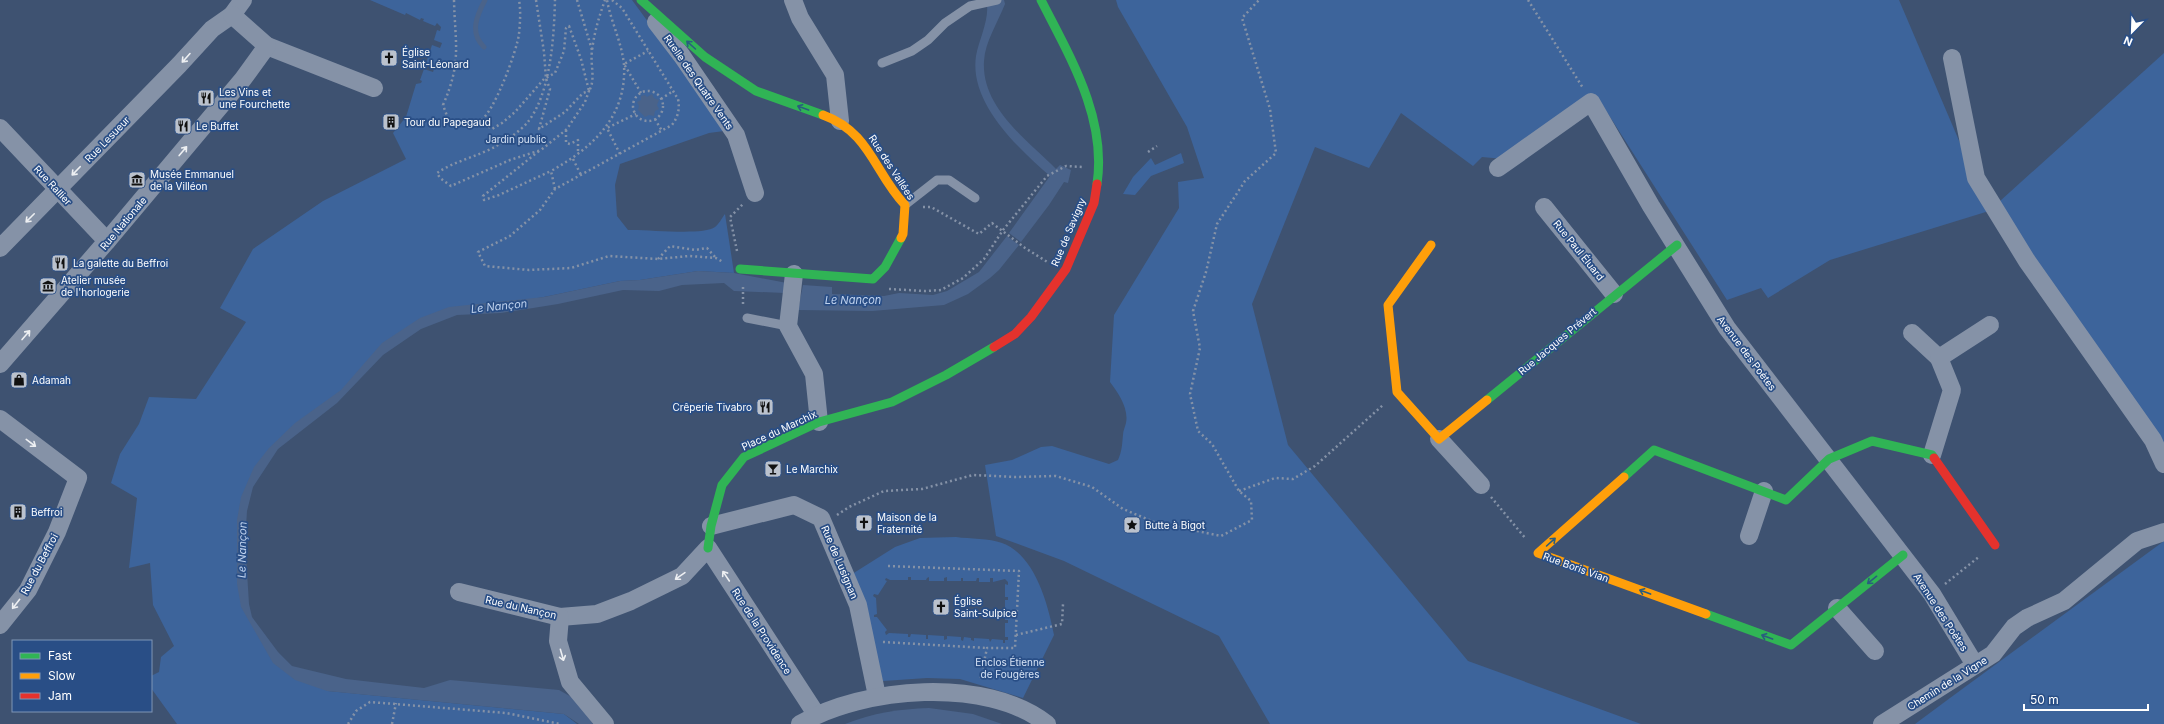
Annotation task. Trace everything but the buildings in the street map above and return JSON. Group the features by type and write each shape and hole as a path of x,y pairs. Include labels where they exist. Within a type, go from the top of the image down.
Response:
{"street":[{"path":"243,0 232,16 266,46 374,88"},
{"name":"Rue des Vallées","path":"640,0 705,57 756,91 840,121 860,138 894,193 905,205 903,234 885,267 873,279"},
{"name":"Ruelle des Quatre Vents","path":"640,0 682,56 736,135 755,193"},
{"path":"793,0 800,18 835,75 840,121"},
{"name":"Rue de Savigny","path":"823,421 892,402 946,374 1015,334 1031,317 1066,269 1094,202 1100,165 1096,124 1077,72 1041,0"},
{"name":"Rue Lesueur","path":"0,248 179,65 212,28 232,16"},
{"name":"Rue Nationale","path":"0,364 107,241 243,79 266,46"},
{"path":"1952,58 1976,178 2026,261 2153,440 2164,464"},
{"path":"1498,168 1591,102"},
{"name":"Avenue des Poètes","path":"1591,102 1651,206 1677,245 1727,328 1932,594 1975,665"},
{"name":"Rue Rallier","path":"0,128 107,241"},
{"name":"Rue Paul Éluard","path":"1544,207 1614,294"},
{"path":"1431,245 1388,305 1397,392 1481,485"},
{"name":"Rue Jacques Prévert","path":"1439,439 1614,294 1677,245"},
{"path":"740,269 794,278 873,279"},
{"path":"794,278 789,320 814,374 823,421"},
{"path":"1939,358 1990,325"},
{"path":"1912,333 1939,358 1952,390 1932,455"},
{"name":"Rue du Beffroi","path":"0,419 78,478 28,590 0,625"},
{"name":"Place du Marchix","path":"708,548 710,526 722,486 744,457 823,421"},
{"path":"1829,459 1872,441 1932,455 1995,545"},
{"name":"Rue Boris Vian","path":"1829,459 1786,500 1654,450 1538,553 1791,645 1902,555"},
{"path":"1749,536 1764,491"},
{"name":"Rue de Lusignan","path":"710,526 794,505 822,518 858,605 877,696"},
{"name":"Chemin de la Vigne","path":"1882,724 1993,654 2014,627 2027,618 2064,601 2137,541 2164,532"},
{"name":"Rue du Nançon","path":"459,592 560,617 597,614 631,601 682,576 708,548"},
{"name":"Rue de la Providence","path":"708,548 816,714"},
{"path":"1837,608 1875,651"},
{"path":"560,617 558,641 570,682 605,724"},
{"path":"800,724 816,714 877,696 930,691 978,697 1009,703 1047,724"}],"lane":[{"path":"882,63 912,51 928,40 944,23 970,6 997,0"},
{"path":"905,205 937,180 948,180 975,198"},
{"path":"747,318 789,320"}],"path":[{"path":"454,0 457,60 452,83 443,105 450,124 460,127 480,121 493,105 513,55 518,34 519,0"},
{"path":"536,0 544,52 546,79 550,89 539,129 565,112 583,93 589,90"},
{"path":"541,150 510,160 451,186 440,178 437,173 499,145 523,126 536,108 546,79 553,48 555,0"},
{"path":"576,0 592,51"},
{"path":"606,0 597,23 592,51 593,84 589,90 585,102 566,129 493,186 483,196 484,200 551,172 573,159 607,128 636,114"},
{"path":"606,0 624,64 641,93"},
{"path":"612,0 622,8 678,99 678,114 672,125 556,188 540,210 510,236 478,252 485,266 529,270 571,268 609,256 658,259 688,256 716,258 740,269"},
{"path":"824,524 849,507 884,491 922,489 973,475 1016,477 1056,476 1092,487 1123,509 1154,522 1221,536 1252,520 1251,501 1239,491 1212,444 1198,431 1190,394 1200,348 1193,311 1206,272 1217,224 1245,181 1276,153 1270,109 1242,18 1259,0"},
{"path":"1528,0 1591,102"},
{"path":"480,121 492,129 502,123 544,79 555,73 564,51 566,28 569,26 581,59 589,90"},
{"path":"624,64 648,50"},
{"path":"607,128 617,107 623,89 624,64"},
{"path":"652,91 661,98 663,108 661,113 655,119 647,121 636,114 634,101 641,93 652,91"},
{"path":"661,98 673,91"},
{"path":"655,119 662,131"},
{"path":"607,128 620,154"},
{"path":"566,129 566,143 570,144 578,140 578,154"},
{"path":"1148,152 1156,146"},
{"path":"573,159 581,175"},
{"path":"873,279 890,290 925,291 941,290 963,278 984,260 1003,230 1047,176 1066,166"},
{"path":"551,172 556,188"},
{"path":"740,269 730,217 755,193"},
{"path":"905,205 931,207 979,234 992,223 1025,248 1053,265 1066,269"},
{"path":"658,259 670,246 695,250 707,248 716,258"},
{"path":"743,284 743,306"},
{"path":"1239,491 1274,478 1292,479 1315,466 1397,392"},
{"path":"1481,485 1538,553"},
{"path":"1948,582 1995,545"},
{"path":"866,645 888,641 987,648 1015,648 1019,571 888,566"},
{"path":"1016,635 1062,624 1063,604"},
{"path":"978,697 987,648"},
{"path":"348,724 356,711 370,702 396,703 506,714 560,724"},
{"path":"392,724 396,703"}],"green space":[{"name":"Jardin public","path":"370,0 632,0 698,90 724,131 709,133 620,164 615,185 617,216 628,230 687,232 709,230 719,223 725,214 734,273 698,271 640,280 620,281 544,297 456,311 416,325 263,459 254,474 240,523 242,602 278,663 328,691 564,714 577,724 177,724 152,689 152,676 159,672 161,657 174,646 153,605 150,563 129,568 137,498 111,483 120,454 139,424 149,397 196,399 246,322 220,308 253,249 323,201 406,159 393,133 406,117 416,84 421,83 422,81 420,80 424,69 433,72 435,66 426,63 432,45 440,48 442,43 434,40 437,30 440,31 441,27 437,23 435,26 423,21 424,19 421,18 420,20 406,13 405,15"},
{"path":"1116,0 1899,0 1989,211 1830,260 1768,298 1761,288 1727,300 1596,95 1504,159 1482,157 1473,166 1401,113 1369,168 1315,147 1252,304 1288,445 1468,661 1641,724 1270,724 1219,636 1064,561 996,536 985,465 1012,460 1041,447 1052,446 1109,464 1118,460 1127,417 1122,401 1110,382 1114,315 1179,208 1178,182 1204,178 1187,127 1118,7"},
{"path":"2164,53 2164,455 1989,211"},
{"path":"1181,153 1184,163 1151,176 1135,195 1123,194 1133,177 1151,158 1155,165"},
{"name":"Enclos Étienne de Fougères","path":"956,537 997,541 1013,549 1023,558 1031,569 1044,595 1054,635 1023,698 960,679 927,678 883,681 860,603 849,576 895,547 920,538","holes":["908,577 911,577 911,580 926,580 929,577 929,581 944,581 944,578 947,577 947,581 961,581 961,578 963,578 963,581 976,581 977,578 979,578 979,582 990,582 990,578 993,578 993,582 1005,579 1008,582 1008,585 1005,584 1005,597 1008,597 1008,600 1005,600 1005,620 1008,620 1008,623 1005,623 1005,637 1008,637 1008,640 1005,640 1005,643 1003,643 1003,640 992,639 990,642 989,639 974,638 974,641 971,640 971,638 964,637 963,641 961,640 961,637 947,636 947,639 944,640 944,636 928,635 928,639 926,639 926,635 911,634 910,637 908,637 908,634 889,633 886,635 885,632 887,630 877,617 874,617 874,615 877,614 876,598 873,596 874,594 878,595 887,581 885,580 886,578 890,580 908,580"]},
{"path":"2164,541 2164,724 1915,724 1950,698"}],"water":[{"path":"986,0 1004,0 1005,4 989,39 985,54 985,78 990,93 998,108 1008,121 1056,169 1060,165 1071,170 1068,183 1064,182 1049,205 1021,242 1009,233 1050,176 1024,152 998,123 980,91 976,74 976,56 986,21"},
{"path":"652,94 654,98 659,100 657,105 659,109 655,111 654,116 649,115 645,117 638,110 639,106 637,102 641,100 641,96 645,95 647,97"},
{"name":"Le Nançon","path":"1007,236 1019,245 999,270 968,294 944,305 872,311 798,310 803,285 832,287 832,294 884,296 899,293 933,295 947,291 979,272"},
{"name":"Le Nançon","path":"698,271 734,273 787,283 785,293 734,291 724,283 682,285 659,291 623,290 558,304 501,313 457,315 421,329 383,355 337,403 278,449 253,487 247,511 246,556 249,604 252,617 278,652 292,666 346,679 424,688 450,680 559,690 575,699 593,724 579,724 564,714 327,691 295,680 273,663 241,607 237,584 237,520 241,497 254,467 269,448 295,423 341,390 382,343 420,318 449,307 544,297 620,281 640,280"},
{"path":"929,708 973,714 1002,724 845,724 886,712"}],"waterway":[{"path":"484,47 479,42 476,24 479,12 485,0"}],"traffic: fast":[{"path":"641,0 705,57 756,91 823,115"},
{"path":"1041,0 1084,89 1097,135 1099,159 1097,184"},
{"path":"740,269 873,279 885,267 901,238"},
{"path":"1487,400 1677,245"},
{"path":"708,548 711,526 722,485 744,457 819,422 892,402 946,375 994,347"},
{"path":"1624,477 1654,450 1786,500 1829,459 1872,441 1932,455 1934,458"},
{"path":"1706,614 1791,645 1903,555"}],"traffic: slow":[{"path":"823,115 839,122 861,142 905,205 903,234 901,238"},
{"path":"1431,245 1388,305 1397,392 1439,439 1487,400"},
{"path":"1624,477 1538,553 1706,614"}],"traffic: jam":[{"path":"994,347 1015,334 1031,317 1066,269 1094,203 1097,184"},
{"path":"1934,458 1995,545"}],"place":[{"name":"Église Saint-Léonard","path":"389,58"},
{"name":"Les Vins et une Fourchette","path":"206,98"},
{"name":"Tour du Papegaud","path":"391,122"},
{"name":"Le Buffet","path":"183,126"},
{"name":"Musée Emmanuel de la Villéon","path":"137,180"},
{"name":"La galette du Beffroi","path":"60,263"},
{"name":"Atelier musée de l'horlogerie","path":"48,286"},
{"name":"Adamah","path":"19,380"},
{"name":"Crêperie Tivabro","path":"765,407"},
{"name":"Le Marchix","path":"773,469"},
{"name":"Beffroi","path":"18,512"},
{"name":"Maison de la Fraternité","path":"864,523"},
{"name":"Butte à Bigot","path":"1132,525"},
{"name":"Église Saint-Sulpice","path":"941,607"}]}
